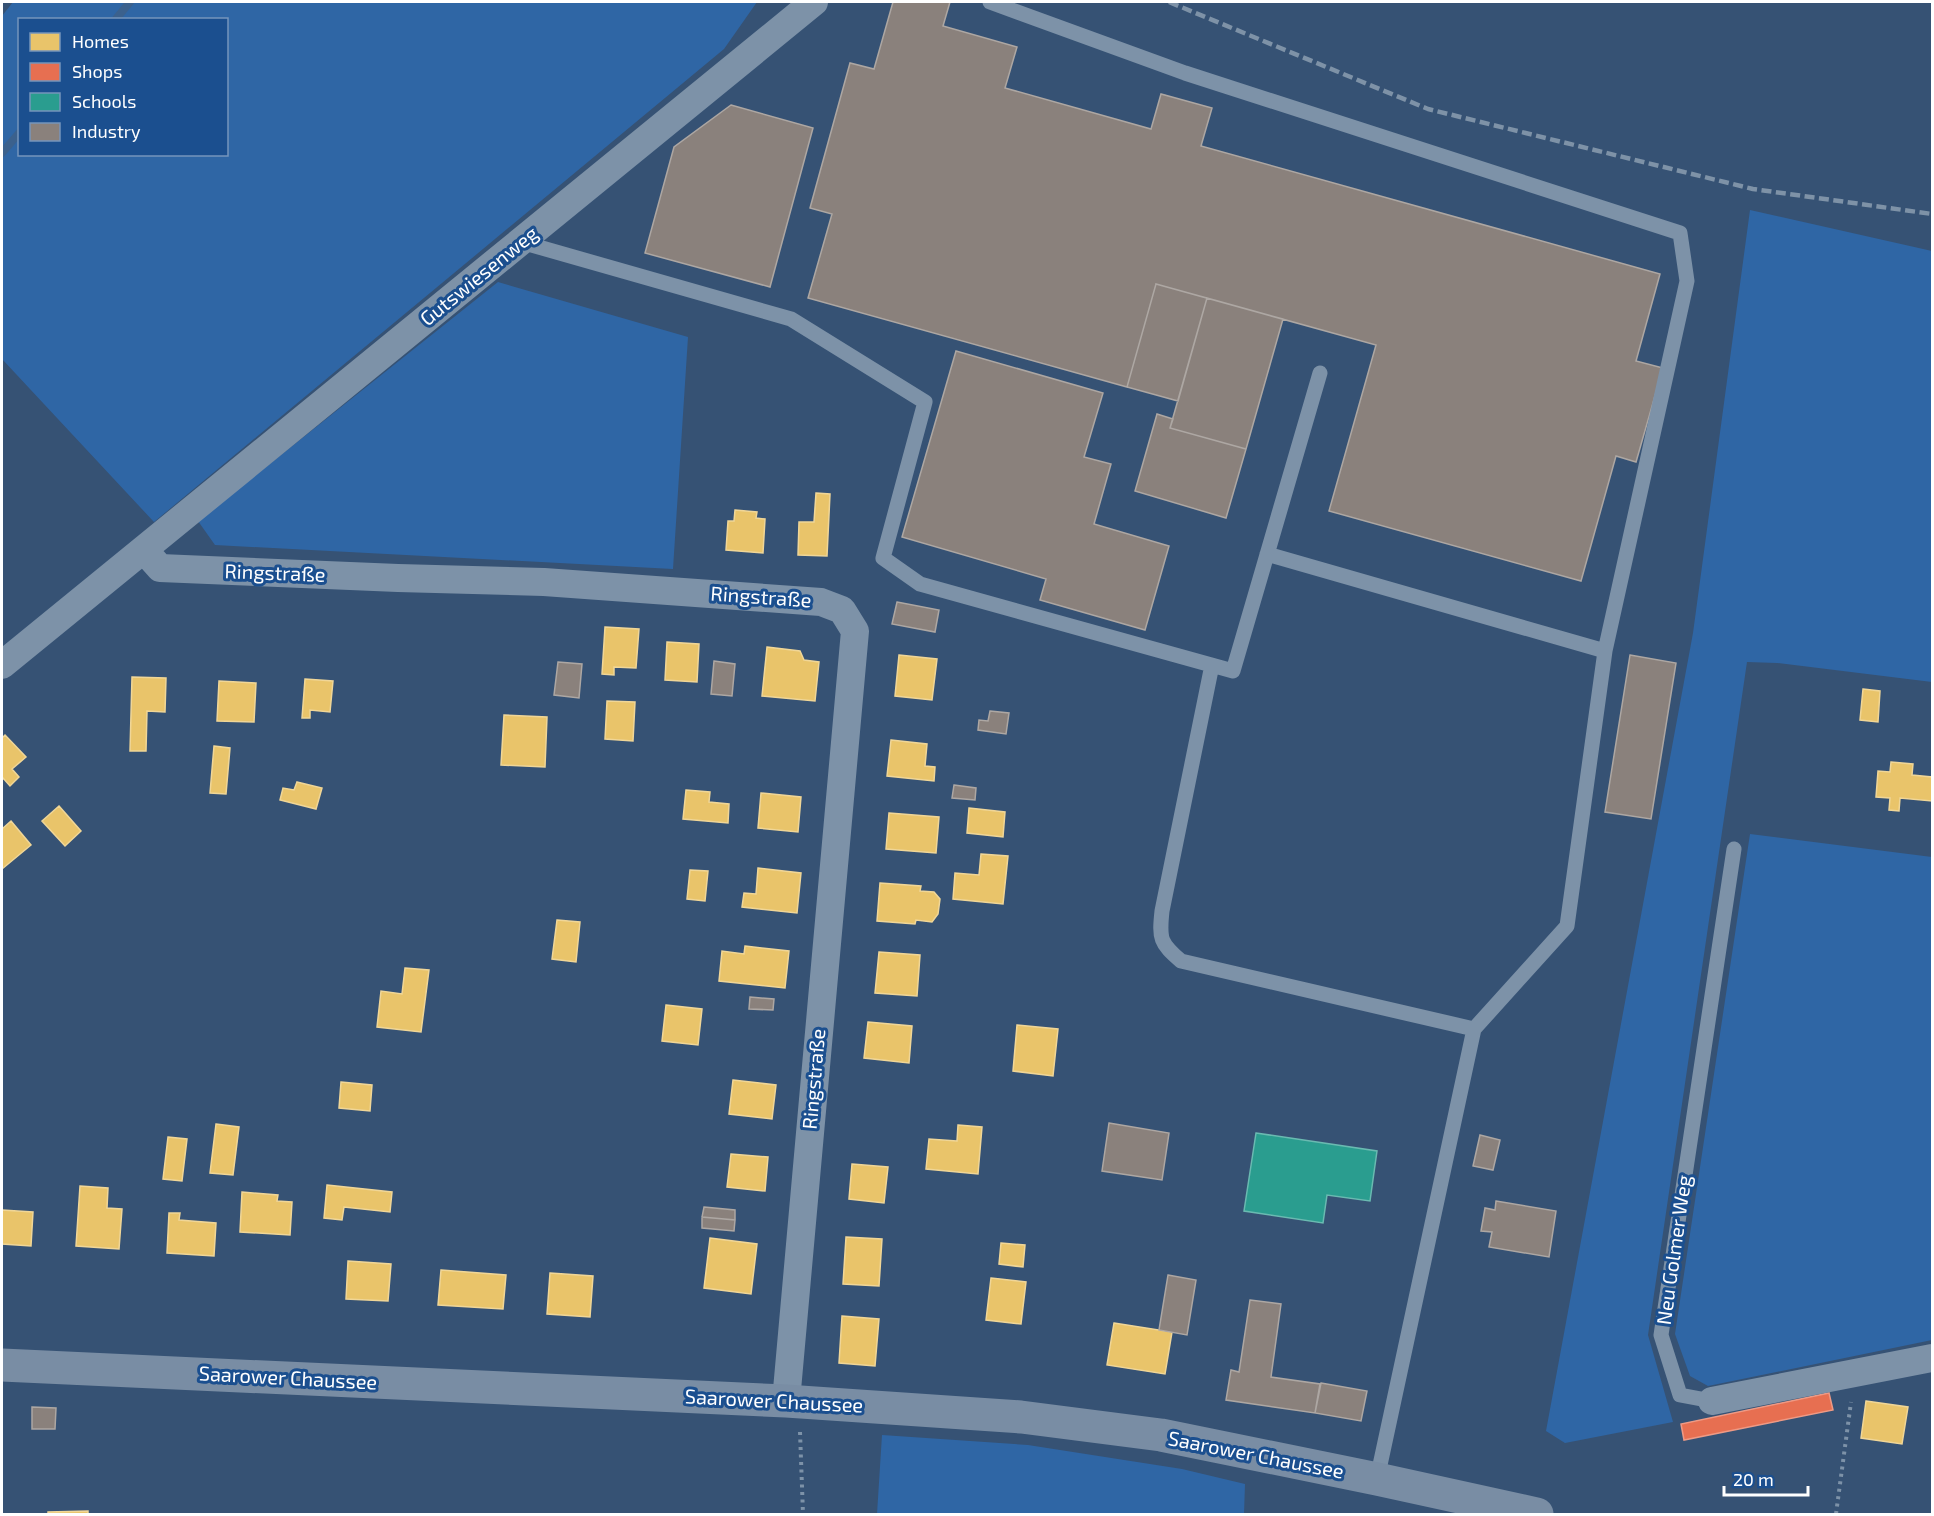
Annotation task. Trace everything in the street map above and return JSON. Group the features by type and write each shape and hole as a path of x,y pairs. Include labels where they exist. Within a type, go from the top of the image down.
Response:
{"main road":[{"name":"Saarower Chaussee","path":"2,1365 792,1401 1021,1417 1161,1435 1377,1479 1537,1515"}],"street":[{"name":"Gutswiesenweg","path":"144,550 814,2"},
{"path":"2,665 144,550"},
{"name":"Ringstraße","path":"144,550 160,568 544,582 821,602 842,610 855,631 792,1401"},
{"name":"Neu Golmer Weg","path":"1712,1401 1932,1358"}],"lane":[{"path":"990,2 1185,73 1680,233 1687,280 1605,651 1567,926 1473,1029 1377,1479"},
{"path":"521,242 791,319 926,402 883,558 920,584 1233,671 1320,373"},
{"path":"1267,554 1605,651"},
{"path":"1212,665 1162,911 1160,933 1166,949 1181,961 1473,1029"},
{"name":"Neu Golmer Weg","path":"1712,1401 1680,1395 1661,1335 1734,849"}],"path":[{"path":"1836,1515 1854,1373"},
{"path":"792,1401 803,1515"}],"shaded area":[{"path":"13,2 757,2 724,49 154,522 2,359 2,16"},
{"path":"1750,210 1932,251 1932,682 1777,663 1747,662 1648,1335 1673,1422 1565,1443 1546,1431 1693,633"},
{"path":"498,282 688,337 673,569 215,545 198,521"},
{"path":"1750,834 1932,857 1932,1340 1708,1386 1690,1376 1675,1334"},
{"path":"882,1435 1028,1445 1182,1469 1245,1484 1244,1514 877,1514"}],"building: Homes":[{"path":"816,493 830,494 827,556 798,555 799,522 814,522"},
{"path":"735,510 757,512 756,518 765,519 763,553 726,550 728,521 734,521"},
{"path":"605,627 639,629 636,668 614,667 614,675 602,674"},
{"path":"667,642 699,644 697,682 665,680"},
{"path":"767,647 800,651 804,660 819,662 815,701 762,696"},
{"path":"899,655 937,659 932,700 895,696"},
{"path":"132,677 166,678 165,712 147,711 146,751 130,751"},
{"path":"305,679 333,681 330,712 310,710 310,718 302,718"},
{"path":"219,681 256,683 254,722 217,721"},
{"path":"1863,689 1880,691 1878,722 1860,720"},
{"path":"607,701 635,702 633,741 605,739"},
{"path":"504,715 547,717 545,767 501,765"},
{"path":"5,735 26,757 12,769 19,777 10,786 3,778 2,780 2,738"},
{"path":"891,740 927,744 925,766 935,767 934,781 887,776"},
{"path":"214,746 230,748 226,794 210,793"},
{"path":"1891,762 1913,764 1912,775 1932,777 1932,801 1900,798 1899,811 1889,810 1890,798 1876,797 1878,771 1890,772"},
{"path":"297,782 322,788 316,809 280,800 283,788 294,790"},
{"path":"686,790 710,792 709,802 729,804 728,823 683,819"},
{"path":"761,793 801,797 798,832 758,828"},
{"path":"59,806 81,831 65,846 42,821"},
{"path":"969,808 1005,812 1003,837 967,833"},
{"path":"889,813 939,817 936,853 886,849"},
{"path":"11,821 31,845 2,869 2,829"},
{"path":"981,854 1008,856 1003,904 953,899 955,873 979,875"},
{"path":"758,868 801,873 797,913 742,907 744,893 756,894"},
{"path":"690,870 708,871 705,901 687,899"},
{"path":"880,883 921,886 920,891 934,892 940,899 938,914 932,922 916,920 915,924 877,921"},
{"path":"557,920 580,922 576,962 552,959"},
{"path":"745,946 789,951 785,988 719,981 722,951 744,954"},
{"path":"879,952 920,955 917,996 875,993"},
{"path":"405,968 429,970 421,1032 377,1027 381,991 402,994"},
{"path":"666,1005 702,1009 698,1045 662,1041"},
{"path":"868,1022 912,1026 909,1063 864,1058"},
{"path":"1017,1025 1058,1029 1053,1076 1013,1071"},
{"path":"733,1080 776,1085 772,1119 729,1114"},
{"path":"341,1082 372,1085 370,1111 339,1108"},
{"path":"216,1124 239,1127 233,1175 210,1173"},
{"path":"958,1125 982,1127 978,1174 926,1169 929,1139 957,1141"},
{"path":"168,1137 187,1139 182,1181 163,1179"},
{"path":"731,1154 768,1157 765,1191 727,1187"},
{"path":"852,1164 888,1167 884,1203 849,1199"},
{"path":"327,1185 392,1192 390,1212 344,1207 342,1220 324,1218"},
{"path":"80,1186 108,1188 107,1208 122,1209 119,1249 76,1246"},
{"path":"242,1192 278,1195 277,1201 292,1202 290,1235 240,1232"},
{"path":"2,1210 33,1212 31,1246 2,1244"},
{"path":"169,1213 180,1213 179,1220 216,1223 214,1256 167,1253"},
{"path":"846,1237 882,1239 879,1286 843,1284"},
{"path":"710,1238 757,1244 751,1294 704,1288"},
{"path":"1001,1243 1025,1245 1023,1267 999,1264"},
{"path":"348,1261 391,1264 388,1301 346,1299"},
{"path":"441,1270 506,1275 503,1309 438,1305"},
{"path":"550,1273 593,1276 590,1317 547,1314"},
{"path":"991,1278 1026,1282 1021,1324 986,1320"},
{"path":"842,1316 879,1319 875,1366 839,1363"},
{"path":"1114,1323 1172,1332 1165,1374 1107,1365"},
{"path":"1866,1401 1908,1407 1902,1444 1861,1438"},
{"path":"88,1511 88,1514 48,1514 48,1512"}],"building: Shops":[{"path":"1829,1393 1833,1410 1684,1440 1681,1424"}],"building: Schools":[{"path":"1256,1133 1377,1151 1370,1201 1327,1195 1323,1223 1244,1211"}],"building: Industry":[{"path":"893,2 950,2 943,26 1017,47 1005,88 1151,129 1161,94 1212,108 1201,146 1660,274 1636,361 1663,368 1636,462 1616,456 1581,581 1329,511 1376,345 1156,284 1127,387 808,298 832,214 810,208 850,63 874,69"},
{"path":"731,105 813,128 770,287 645,253 674,147"},
{"path":"1156,284 1207,298 1178,401 1127,387"},
{"path":"1207,298 1283,319 1246,449 1170,428"},
{"path":"956,351 1103,393 1084,457 1111,464 1094,524 1169,546 1145,630 1040,600 1046,579 902,537"},
{"path":"1157,414 1173,419 1170,428 1246,449 1226,518 1135,491"},
{"path":"897,602 939,610 935,632 892,624"},
{"path":"1630,655 1676,663 1651,819 1605,812"},
{"path":"714,661 735,664 732,696 711,694"},
{"path":"558,662 582,664 579,698 554,695"},
{"path":"990,711 1009,713 1006,734 978,730 979,720 988,721"},
{"path":"954,785 976,788 975,800 952,798"},
{"path":"750,997 774,999 773,1010 749,1009"},
{"path":"1109,1123 1169,1133 1162,1180 1102,1171"},
{"path":"1480,1135 1500,1140 1493,1170 1473,1166"},
{"path":"1496,1201 1556,1211 1549,1257 1489,1247 1492,1232 1481,1231 1485,1208 1495,1210"},
{"path":"704,1207 735,1210 735,1220 702,1217"},
{"path":"702,1217 735,1220 734,1231 702,1228"},
{"path":"1168,1275 1196,1280 1187,1335 1159,1330"},
{"path":"1250,1300 1281,1304 1271,1377 1320,1384 1315,1413 1226,1400 1231,1370 1239,1372"},
{"path":"1321,1383 1367,1391 1361,1421 1315,1413"},
{"path":"32,1407 56,1408 55,1429 32,1429"}],"waterway":[{"path":"117,18 130,2"},
{"path":"2,153 18,134"}],"railway":[{"path":"1169,2 1428,109 1753,189 1932,214"}]}
